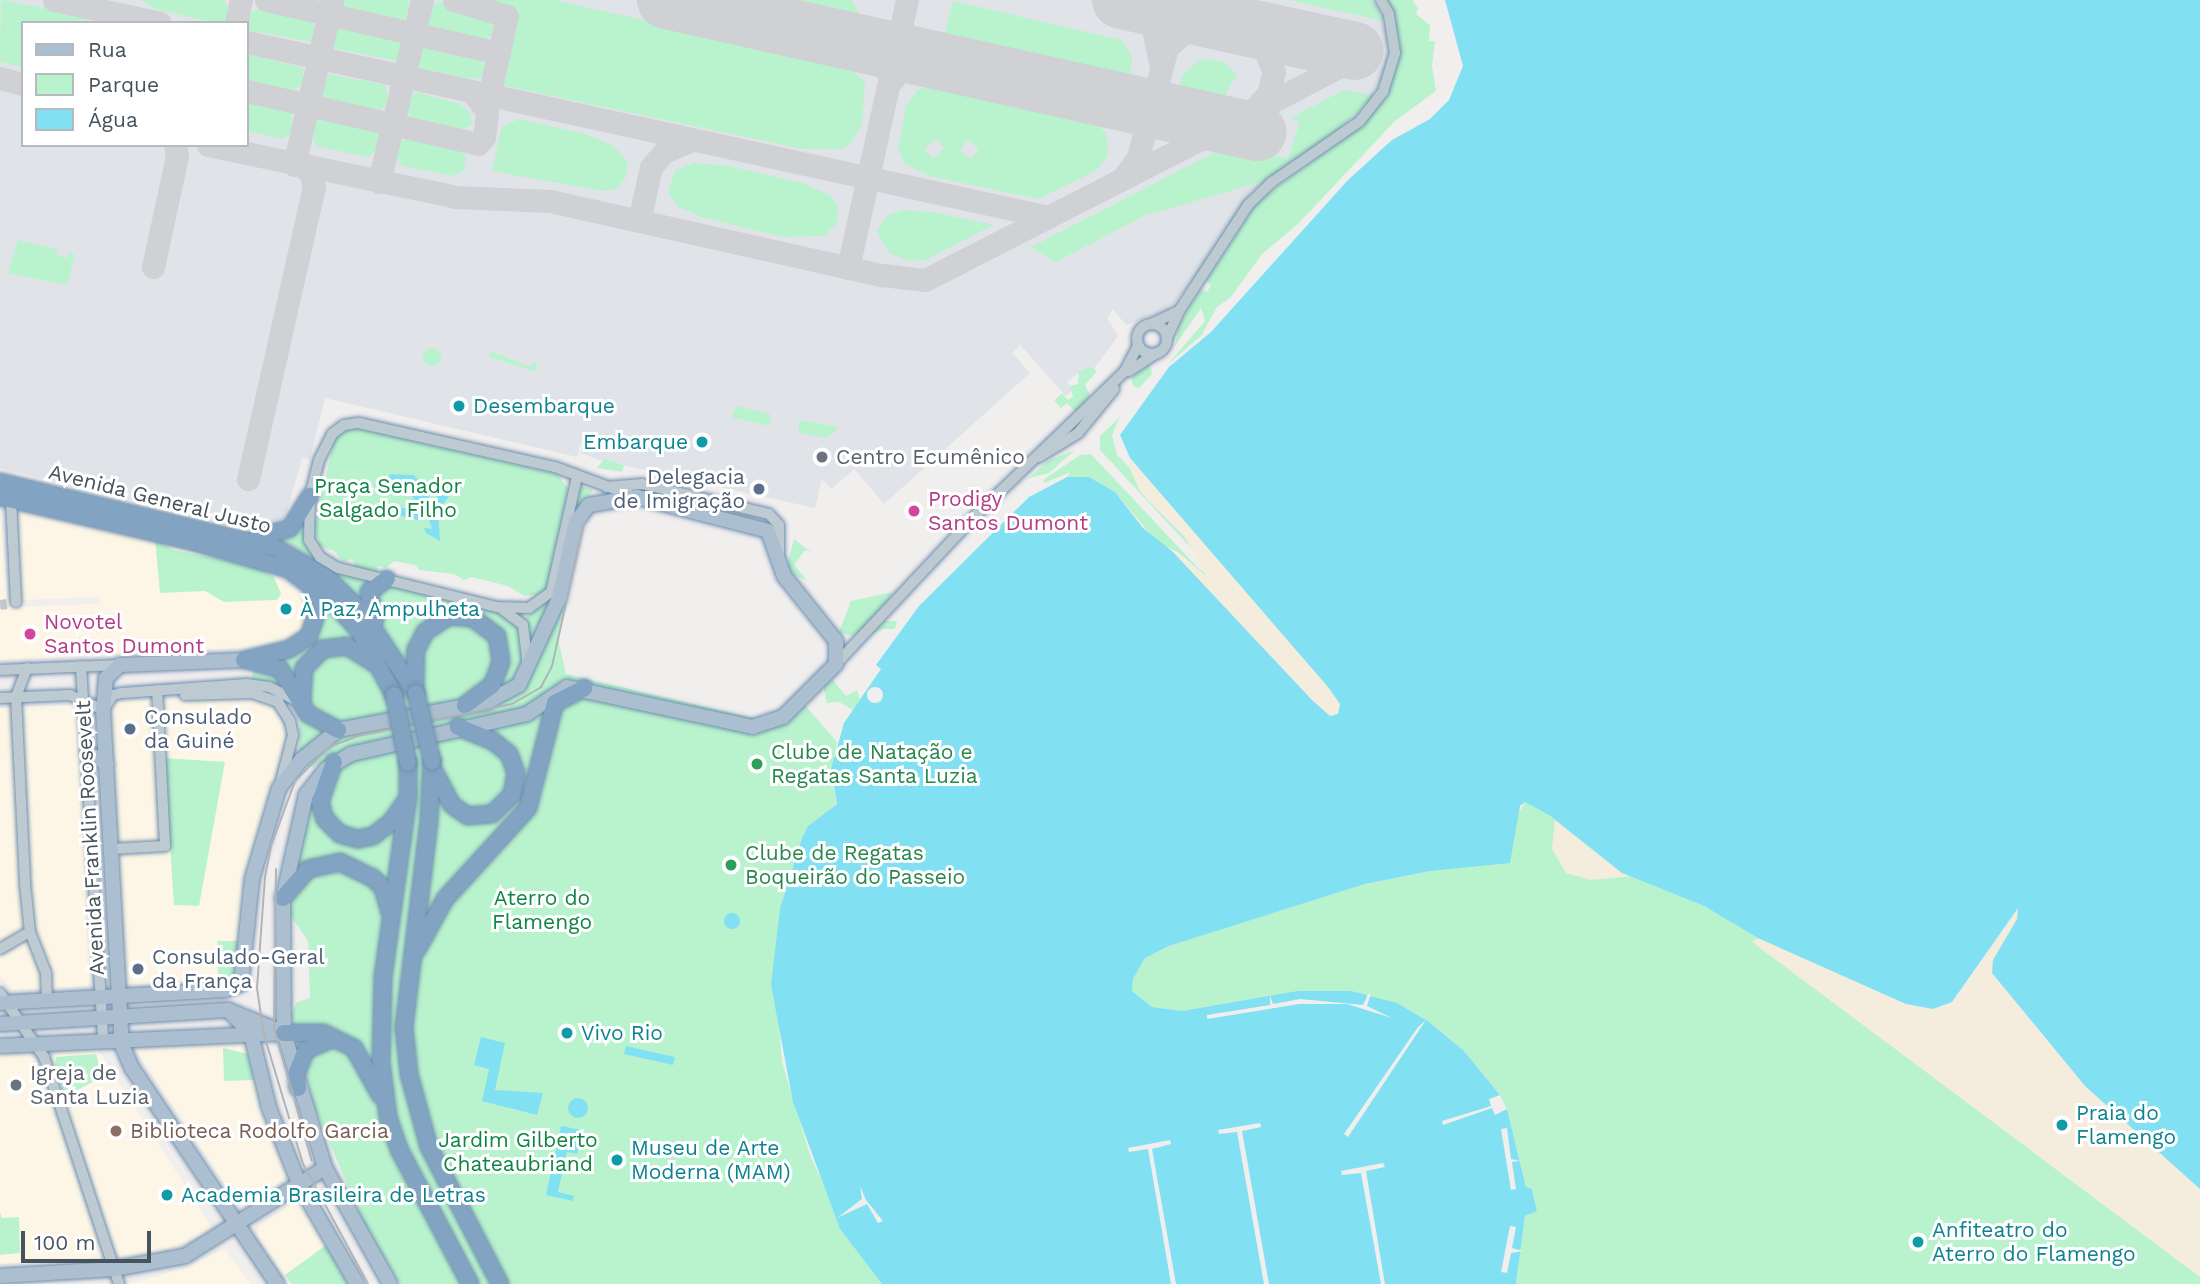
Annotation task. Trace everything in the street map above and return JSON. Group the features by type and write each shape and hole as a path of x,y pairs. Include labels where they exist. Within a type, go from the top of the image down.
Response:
{"highway":[{"name":"Avenida General Justo","path":"0,482 239,536 279,549 317,571 348,596 379,633 415,692"},
{"path":"239,536 262,538 282,533 297,522 310,496"},
{"name":"Avenida General Justo","path":"6,499 271,563 310,583 360,632 385,672 394,695 408,763 408,797 391,917 380,1035 388,1117"},
{"path":"379,633 369,592 387,579"},
{"path":"244,660 289,649 309,636 317,611 310,583"},
{"path":"458,727 493,741 509,754 517,777 509,801 488,816 462,814 444,794 432,763 415,692 416,650 425,632 449,616 473,618 497,636 501,662 492,685 465,705"},
{"path":"302,703 301,675 323,649 352,647 385,672"},
{"path":"244,660 280,669 313,719 338,730"},
{"path":"409,968 445,899 528,808 555,703 584,688"},
{"path":"334,762 320,802 325,819 340,834 358,839 380,832 408,797"},
{"path":"432,763 429,821 409,968 404,1027 414,1101 429,1147 500,1284"},
{"path":"283,898 308,869 346,863 379,884 391,917"},
{"path":"284,1033 314,1032 337,1038 360,1053 400,1151 470,1284"},
{"path":"298,1088 297,1072 306,1050 337,1038"}],"main road":[{"path":"0,1024 22,1023 101,1008 119,996 225,990 243,980 252,879 279,788 301,760 338,730 507,694 528,670 561,590 580,515 601,501 637,497 764,528 772,535 779,565 836,641 836,664 783,717 768,726 753,727 584,688 564,688 527,714 458,727 334,762 312,786 304,802 283,898 284,1033 298,1088 325,1168 390,1284"},
{"path":"120,665 244,660"},
{"name":"Avenida Franklin Roosevelt","path":"120,665 106,678 103,710 121,1040"},
{"path":"87,752 107,764"},
{"path":"2,1000 68,999 101,1008 120,1017 228,1010 284,1033"},
{"path":"228,1010 251,1034 269,1108 300,1186 357,1284"},
{"path":"0,1046 284,1033"},
{"path":"121,1040 132,1068 277,1284"},
{"path":"0,1276 114,1269 185,1256 325,1168"}],"street":[{"path":"1031,462 1078,433 1132,368 1155,354 1167,338 1178,311 1257,195 1360,121 1383,92 1395,53 1389,14 1381,0"},
{"path":"836,664 1031,462 1125,371 1138,345 1138,333 1178,311"},
{"path":"1151,324 1164,330 1167,338"},
{"path":"1138,345 1155,354"},
{"path":"577,477 549,596 529,608 497,607 338,568 320,558 309,540 310,496 327,442 344,425 359,424 564,470 604,488 637,497"},
{"path":"564,470 574,494"},
{"path":"604,488 642,485 769,514 780,528 779,565"},
{"path":"6,499 10,602"},
{"path":"497,607 523,625 528,670"},
{"path":"836,641 856,644"},
{"path":"0,670 120,665"},
{"name":"Avenida Franklin Roosevelt","path":"80,666 103,1041"},
{"path":"26,668 16,697 30,932 46,973 47,1000"},
{"path":"158,694 259,685 302,703"},
{"path":"0,698 70,695 103,710 113,695 245,693 278,702 290,721 293,735 279,788"},
{"path":"112,849 165,846 158,694"},
{"path":"3,944 30,932"},
{"path":"2,1000 36,1044 119,1284"}],"shaded area":[{"path":"0,0 1373,0 1386,31 1388,57 1383,78 1359,112 1250,192 1207,262 1169,309 1126,325 1113,309 1107,318 1118,336 1088,377 1082,371 1067,382 1073,390 1066,396 1021,346 1026,340 1012,353 1030,373 884,504 854,469 831,489 822,479 815,508 599,460 581,453 584,429 577,457 325,398 310,459 302,458 287,512 279,523 266,528 265,521 247,525 0,468"},
{"path":"0,506 8,607 101,604 100,597 20,600 18,509 263,568 305,597 309,612 303,632 280,646 0,660"},
{"path":"247,696 275,708 287,733 249,873 243,954 228,982 125,987 109,709 117,702"},
{"path":"73,705 79,717 92,981 87,986 12,990 0,976 0,708"},
{"path":"247,1042 260,1104 287,1175 271,1191 241,1208 134,1048"},
{"path":"98,1050 211,1226 210,1232 161,1252 121,1256 115,1252 51,1059 58,1051"},
{"path":"29,1052 42,1075 100,1249 100,1259 0,1264 0,1054"},
{"path":"296,1201 301,1203 351,1284 290,1284 257,1236 259,1226"},
{"path":"224,1249 251,1284 128,1284 187,1268"}],"green space":[{"path":"1,0 74,13 89,21 21,21 21,67 0,62"},
{"path":"141,0 223,0 231,12 229,21 206,21 155,9"},
{"path":"339,0 409,0 410,9 404,22 393,23 346,11"},
{"path":"490,0 554,0 846,65 865,82 862,123 853,141 842,149 802,149 501,85 500,76 513,50 509,36 519,9"},
{"path":"782,0 851,0 861,18"},
{"path":"1289,0 1373,0 1384,21"},
{"path":"1386,0 1412,0 1418,8 1416,14 1430,25 1429,41 1435,41 1432,66 1436,91 1395,121 1298,224 1263,253 1230,298 1217,307 1201,336 1168,364 1205,321 1201,308 1175,346 1180,323 1201,289 1207,292 1211,285 1206,281 1258,201 1359,128 1387,97 1400,45"},
{"path":"438,1 490,14 496,23 495,33 483,41 432,31 425,25 425,14"},
{"path":"953,1 1121,40 1132,56 1131,76 944,37"},
{"path":"260,8 310,20 316,30 313,42 248,30 246,15"},
{"path":"342,27 396,39 401,46 398,61 332,48 331,34"},
{"path":"427,46 478,57 486,65 484,77 472,79 416,68 417,53"},
{"path":"248,54 303,68 303,85 291,92 248,83"},
{"path":"1201,59 1224,62 1237,75 1221,102 1176,94 1183,74"},
{"path":"330,74 385,85 389,101 380,111 327,100 319,90 322,76"},
{"path":"931,85 1093,120 1107,134 1108,155 1096,171 1038,199 930,176 905,164 898,149 906,106 917,91","holes":["935,139 944,148 933,159 924,149","968,140 979,149 971,159 960,150"]},
{"path":"1344,90 1374,95 1336,132 1264,181 1144,216 1056,262 1031,247 1229,145 1288,159 1300,122 1290,118"},
{"path":"416,92 460,104 470,112 473,124 461,130 410,118 405,103"},
{"path":"248,98 291,110 293,132 283,139 248,131"},
{"path":"322,116 373,127 380,135 378,151 367,157 316,146 310,130"},
{"path":"520,119 585,134 614,146 628,162 625,179 616,189 603,191 492,171 502,126"},
{"path":"410,136 460,147 466,157 464,170 453,176 403,166 395,158 396,145"},
{"path":"694,163 729,166 805,184 831,196 838,207 837,223 824,236 784,237 704,218 679,207 668,193 675,171"},
{"path":"903,210 933,212 993,225 926,260 910,261 889,253 877,231 886,216"},
{"path":"18,240 58,250 57,255 67,258 69,253 75,255 67,285 8,273"},
{"path":"432,348 438,351 441,357 438,363 432,366 426,363 423,357 426,351"},
{"path":"491,351 530,367 536,361 537,372 489,357"},
{"path":"1150,364 1152,374 1139,388 1133,386 1131,378"},
{"path":"1091,367 1097,371 1085,385 1090,395 1085,402 1076,412 1067,403 1061,408 1054,401 1062,393 1068,400 1073,397 1070,386 1078,384 1079,371"},
{"path":"737,406 770,414 770,426 731,417"},
{"path":"1120,417 1112,435 1117,455 1129,467 1145,497 1185,537 1192,549 1100,450 1100,436"},
{"path":"799,420 838,429 826,438 799,433"},
{"name":"Aterro do Flamengo","path":"356,428 557,474 570,491 548,588 541,594 524,596 508,586 471,577 464,580 454,574 419,570 416,565 394,561 386,568 378,566 378,580 525,618 554,594 580,486 593,490 584,502 558,638 566,674 758,719 805,705 837,742 831,777 837,804 808,826 802,838 780,908 772,992 777,1002 782,1062 810,1155 842,1224 840,1229 882,1284 400,1284 364,1223 316,1111 291,1014 297,1002 310,998 308,941 288,912 296,841 321,761 313,768 309,765 321,755 321,737 299,752 300,719 292,703 286,705 281,698 289,699 315,727 293,700 251,681 254,668 282,677 280,655 308,622 331,572 285,540 305,522 310,549 323,565 332,571 355,565 352,559 343,562 334,551 319,546 314,528 334,441 343,430"},
{"path":"1075,450 1049,473 1029,478 1048,461"},
{"path":"1091,454 1198,568 1202,571 1204,567 1206,576 1179,553 1156,541 1115,492 1089,477 1067,477 1070,472 1045,483 1043,480 1080,455"},
{"path":"604,459 624,465 622,472 597,468"},
{"path":"155,539 173,550 259,567 274,577 281,594 277,600 224,602 205,591 160,593"},
{"path":"794,539 811,552 805,550 794,565 807,580 795,576 787,565"},
{"path":"893,592 884,607 884,621 897,621 895,629 883,629 867,637 862,632 851,636 839,632 851,601"},
{"path":"832,679 846,696 857,690 860,700 853,710 839,702 827,703 823,685"},
{"path":"164,758 225,762 199,906 174,905"},
{"path":"1525,802 1540,808 1622,873 1704,906 2169,1165 2200,1189 2200,1284 1516,1284 1525,1216 1537,1211 1532,1189 1526,1187 1507,1109 1500,1095 1464,1051 1429,1022 1297,991 1182,1011 1152,1007 1132,991 1133,979 1145,958 1169,946 1365,884 1430,871 1518,814"},
{"path":"217,941 243,941 236,979 218,983"},
{"path":"223,1048 248,1054 254,1080 224,1081"},
{"path":"96,1054 103,1076 65,1097 55,1067 56,1057"},
{"path":"0,1213 2,1218 19,1217 20,1253 0,1255"},
{"path":"326,1245 348,1284 291,1284 285,1275"}],"sand":[{"path":"1130,458 1328,687 1340,704 1336,716 1330,716 1312,700 1172,551 1206,576 1185,537 1140,491 1129,467"},
{"path":"1555,820 1622,873 1634,876 1591,880 1566,873 1552,849"},
{"name":"Praia do Flamengo","path":"2017,907 2019,913 1991,971 2085,1086 2200,1189 2200,1277 1752,942 1758,938 1906,1004 1933,1009 1952,1002 1959,995"}],"water":[{"path":"1445,0 2200,0 2200,1189 2085,1086 1992,973 1993,960 2017,919 2018,908 1952,1002 1933,1009 1906,1004 1758,938 1704,906 1622,873 1549,815 1525,802 1520,806 1510,863 1430,871 1365,884 1169,946 1145,958 1133,979 1132,991 1152,1007 1182,1011 1297,991 1351,991 1397,1003 1429,1022 1464,1051 1500,1095 1507,1109 1526,1187 1532,1189 1537,1211 1525,1216 1516,1284 882,1284 840,1229 793,1102 771,985 780,908 802,838 808,826 837,804 831,769 844,723 881,669 876,665 919,606 1029,497 1067,477 1089,477 1115,492 1143,528 1172,551 1312,700 1330,716 1338,714 1340,704 1328,687 1130,458 1120,435 1169,367 1211,332 1348,180 1392,140 1430,119 1449,100 1463,66"},
{"path":"390,474 413,475 418,479 416,490 430,496 424,501 432,506 443,486 455,489 438,510 440,541 426,533 424,528 432,529 428,516 418,520 386,512 390,508 410,508 422,515 428,508 415,505 413,497 388,479"},
{"path":"729,913 735,913 740,921 738,927 729,929 724,924 724,918"},
{"path":"481,1037 505,1043 495,1090 543,1093 537,1115 482,1101 489,1069 474,1065"},
{"path":"626,1046 675,1057 673,1065 624,1054"},
{"path":"578,1098 585,1101 588,1108 585,1115 578,1118 571,1115 568,1108 571,1101"},
{"path":"561,1126 582,1130 577,1154 567,1152 558,1192 574,1196 573,1201 546,1195"}],"pier":[{"path":"872,687 878,687 883,695 881,701 872,703 867,698 867,692"},
{"path":"1368,994 1371,994 1367,1006 1392,1018 1347,1004 1299,1004 1207,1019 1207,1015 1270,1005 1270,996 1273,1004 1300,999 1363,1005"},
{"path":"1426,1020 1348,1137 1344,1134 1418,1027"},
{"path":"1500,1095 1507,1109 1495,1115 1492,1108 1443,1125 1442,1121 1491,1106 1489,1099"},
{"path":"1260,1123 1261,1127 1242,1131 1269,1284 1264,1284 1237,1132 1219,1134 1218,1130"},
{"path":"1507,1128 1511,1159 1520,1161 1512,1162 1516,1189 1511,1190 1501,1129"},
{"path":"1170,1140 1171,1144 1152,1149 1176,1284 1171,1284 1148,1149 1129,1152 1128,1148"},
{"path":"1383,1163 1385,1167 1366,1171 1385,1284 1381,1284 1361,1173 1342,1175 1341,1171"},
{"path":"860,1186 866,1200 883,1221 878,1223 867,1204 837,1218 862,1199"},
{"path":"1510,1226 1516,1227 1512,1248 1523,1251 1511,1253 1507,1273 1501,1272"}],"taxiway":[{"path":"54,0 151,21"},
{"path":"236,21 241,0"},
{"path":"266,0 499,53"},
{"path":"294,165 332,0"},
{"path":"379,182 422,0"},
{"path":"454,0 507,16 489,96"},
{"path":"848,268 907,0"},
{"path":"1121,0 1145,16 1153,29 1160,63"},
{"path":"1123,178 1138,157 1167,47 1187,31 1216,21"},
{"path":"218,147 456,197 550,201 882,275 925,280 1249,114 1268,94 1274,72 1260,39 1238,26"},
{"path":"248,42 1048,217"},
{"path":"863,44 885,60 890,81"},
{"path":"1258,109 1344,64 1347,56 1342,49"},
{"path":"890,83 904,65 933,60"},
{"path":"0,78 21,83"},
{"path":"248,91 478,144 484,137 487,111 472,92"},
{"path":"1109,99 1131,110 1144,131"},
{"path":"639,221 651,167 664,152 692,140"},
{"path":"153,267 177,156 175,147"},
{"path":"248,479 314,187 311,174 303,166"}],"runway":[{"path":"666,0 1257,132"},
{"path":"1121,0 1355,51"}],"tunnel":[{"path":"0,605 7,604"}],"tram line":[{"path":"368,1284 303,1164 264,1035 257,988 265,877 271,846 295,781 329,747 357,736 512,704 541,687 552,666 584,523"},
{"path":"276,869 274,1028 312,1161"}],"place":[{"name":"Desembarque","path":"459,406"},
{"name":"Embarque","path":"702,442"},
{"name":"Centro Ecumênico","path":"822,457"},
{"name":"Delegacia de Imigração","path":"759,489"},
{"name":"Prodigy Santos Dumont","path":"914,511"},
{"name":"À Paz, Ampulheta","path":"286,609"},
{"name":"Novotel Santos Dumont","path":"30,634"},
{"name":"Consulado da Guiné","path":"130,729"},
{"name":"Clube de Natação e Regatas Santa Luzia","path":"757,764"},
{"name":"Clube de Regatas Boqueirão do Passeio","path":"731,865"},
{"name":"Consulado-Geral da França","path":"138,969"},
{"name":"Vivo Rio","path":"567,1033"},
{"name":"Igreja de Santa Luzia","path":"16,1085"},
{"name":"Praia do Flamengo","path":"2062,1125"},
{"name":"Biblioteca Rodolfo Garcia","path":"116,1131"},
{"name":"Museu de Arte Moderna (MAM)","path":"617,1160"},
{"name":"Academia Brasileira de Letras","path":"167,1195"},
{"name":"Anfiteatro do Aterro do Flamengo","path":"1918,1242"}],"park label":[{"name":"Praça Senador Salgado Filho","path":"388,498"},
{"name":"Jardim Gilberto Chateaubriand","path":"518,1152"}]}
